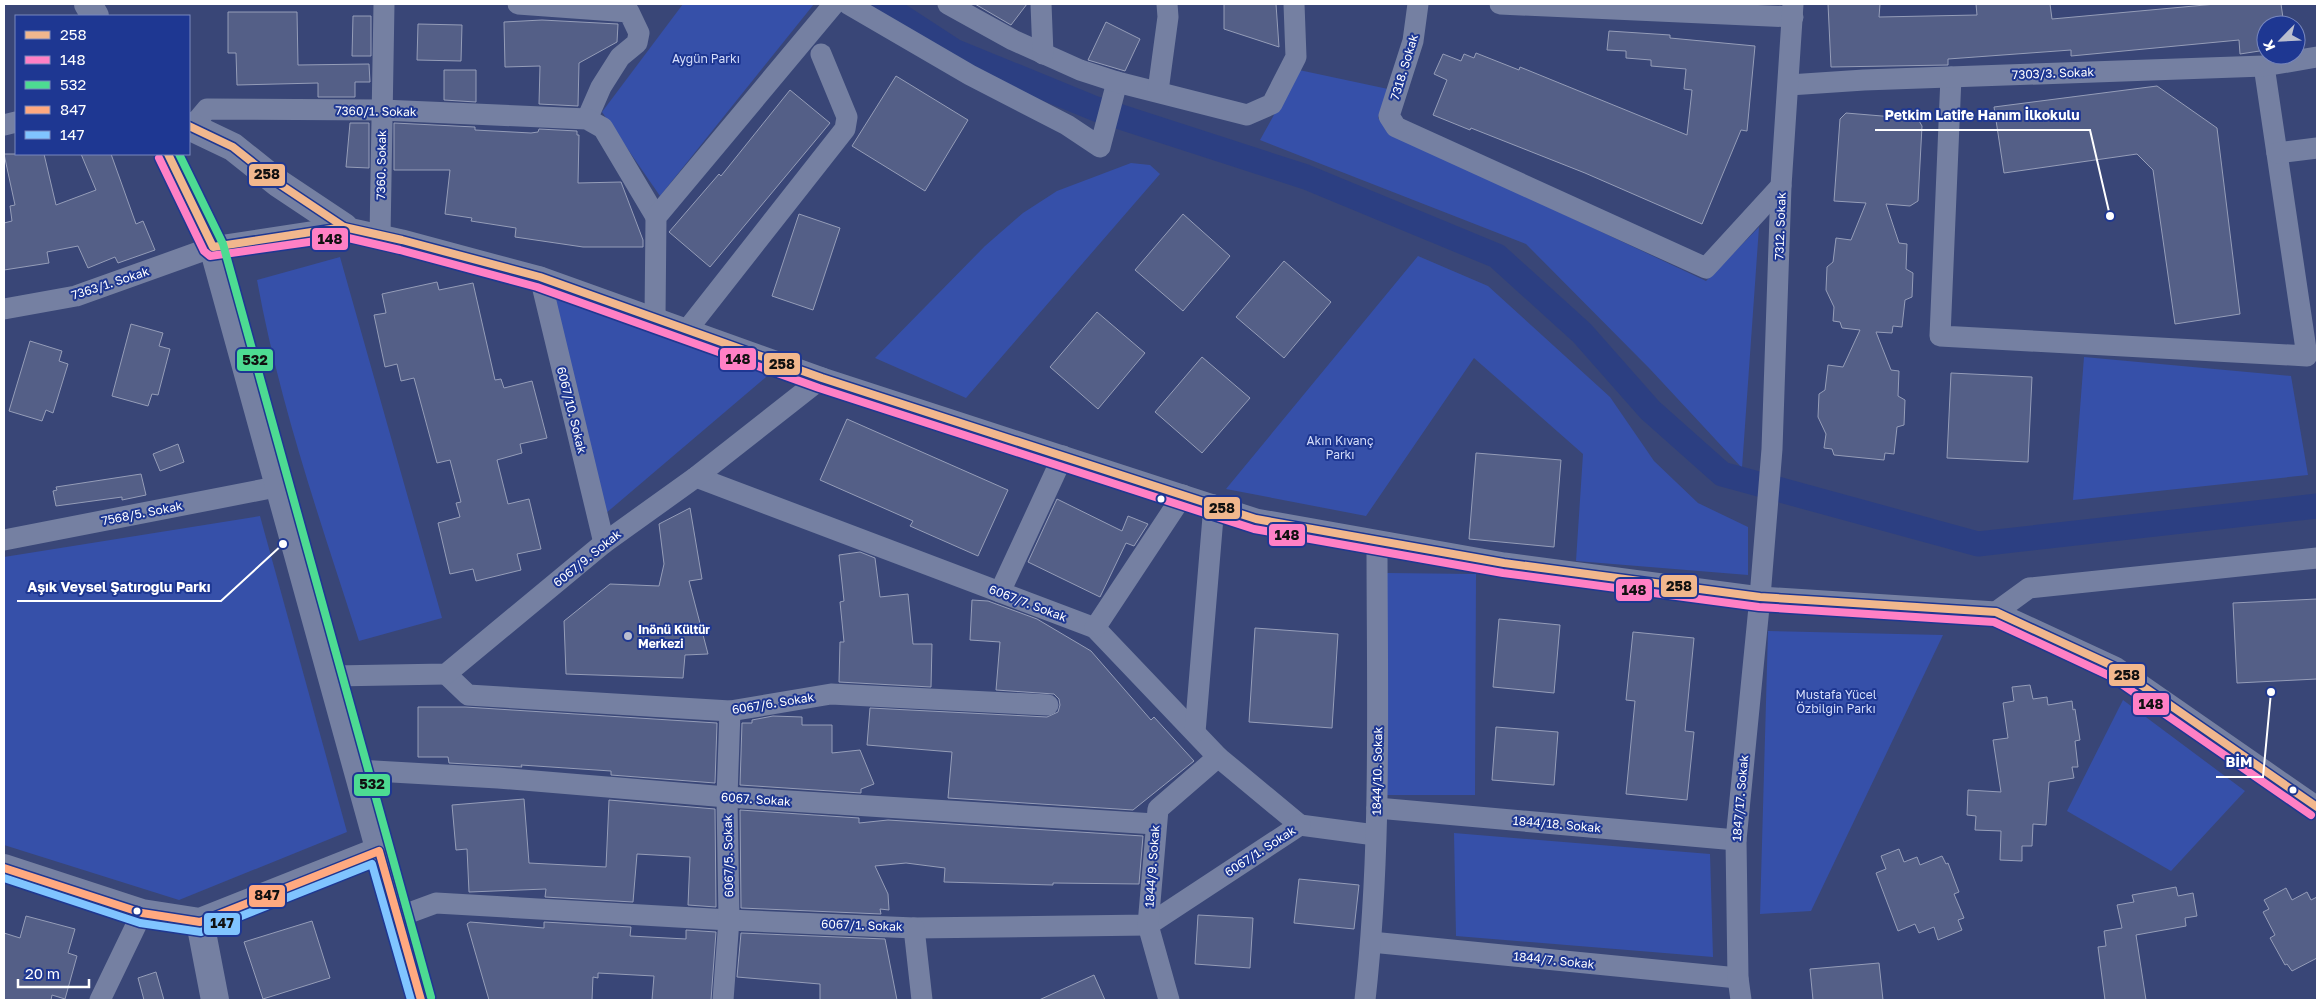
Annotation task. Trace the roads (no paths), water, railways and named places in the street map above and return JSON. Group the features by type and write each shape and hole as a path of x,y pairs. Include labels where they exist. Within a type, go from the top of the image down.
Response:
{"street":[{"path":"88,4 94,15"},
{"name":"7360. Sokak","path":"380,236 384,4"},
{"path":"518,4 629,12 637,25 639,32 637,43 620,57 578,118 603,128 656,217 655,318"},
{"path":"656,217 834,4"},
{"path":"848,4 970,75 1067,126 1100,147 1116,86"},
{"path":"948,4 1013,40 1116,86 1158,91 1247,115 1272,104 1296,57 1294,4"},
{"path":"1041,4 1043,54"},
{"path":"1158,91 1168,17 1167,4"},
{"name":"7318. Sokak","path":"1418,4 1413,41 1389,116 1396,127 1706,268 1781,186"},
{"path":"1500,4 1793,10"},
{"name":"7312. Sokak","path":"1765,537 1772,449 1781,186 1793,10"},
{"path":"687,330 845,129 846,117 821,54"},
{"name":"7303/3. Sokak","path":"1789,85 1951,77 2264,66 2317,57"},
{"path":"1951,77 1940,336 2307,356 2264,66"},
{"name":"7360/1. Sokak","path":"190,127 206,109 382,110 578,118"},
{"path":"190,127 233,147 278,183 344,227 402,240 540,277 822,378 1256,519 1504,563 1760,597 1996,612 2115,667 2317,807"},
{"path":"2277,153 2317,148"},
{"path":"168,155 213,247 281,486 379,851 422,1000"},
{"name":"7363/1. Sokak","path":"4,309 76,296 213,247 344,227"},
{"name":"6067/10. Sokak","path":"540,277 604,543"},
{"name":"6067/9. Sokak","path":"446,674 604,543 696,477 822,378"},
{"path":"1000,592 1063,456"},
{"name":"6067/7. Sokak","path":"696,477 1095,628 1218,757 1300,825"},
{"name":"7568/5. Sokak","path":"4,540 281,486"},
{"path":"1095,628 1183,496"},
{"path":"1195,732 1214,505"},
{"name":"1847/17. Sokak","path":"1741,1000 1738,978 1736,840 1765,537"},
{"name":"1844/10. Sokak","path":"1364,1000 1371,942 1377,808 1377,541"},
{"path":"1996,612 2029,588 2317,558"},
{"path":"333,676 446,674"},
{"name":"6067/6. Sokak","path":"446,674 468,695 730,711 831,694 1048,705"},
{"name":"6067/5. Sokak","path":"723,1000 729,920 727,797 730,711"},
{"name":"1844/9. Sokak","path":"1169,1000 1148,925 1155,824 1158,809 1218,757"},
{"name":"6067. Sokak","path":"357,770 498,778 727,797 1155,824"},
{"name":"1844/18. Sokak","path":"1377,808 1736,840"},
{"path":"1300,825 1375,835"},
{"name":"6067/1. Sokak","path":"398,916 436,903 729,920 914,928 1148,925 1300,825"},
{"path":"4,868 142,913 200,922 379,851"},
{"path":"100,1000 142,913"},
{"path":"200,922 215,1000"},
{"path":"914,928 922,1000"},
{"name":"1844/7. Sokak","path":"1371,942 1738,978"}],"waterway":[{"path":"882,4 954,51 1096,109 1306,177 1497,256 1582,333 1650,410 1722,474 1978,544 2317,506"}],"place":[{"name":"Petkim Latife Hanım İlkokulu","path":"2110,216"},
{"name":"Aşık Veysel Şatıroğlu Parkı","path":"283,544"},
{"name":"Inönü Kültür Merkezi","path":"628,636"},
{"name":"BİM","path":"2271,692"}],"park label":[{"name":"Aygün Parkı","path":"706,58"},
{"name":"Akın Kıvanç Parkı","path":"1340,447"},
{"name":"Mustafa Yücel Özbilgin Parkı","path":"1836,701"}]}
